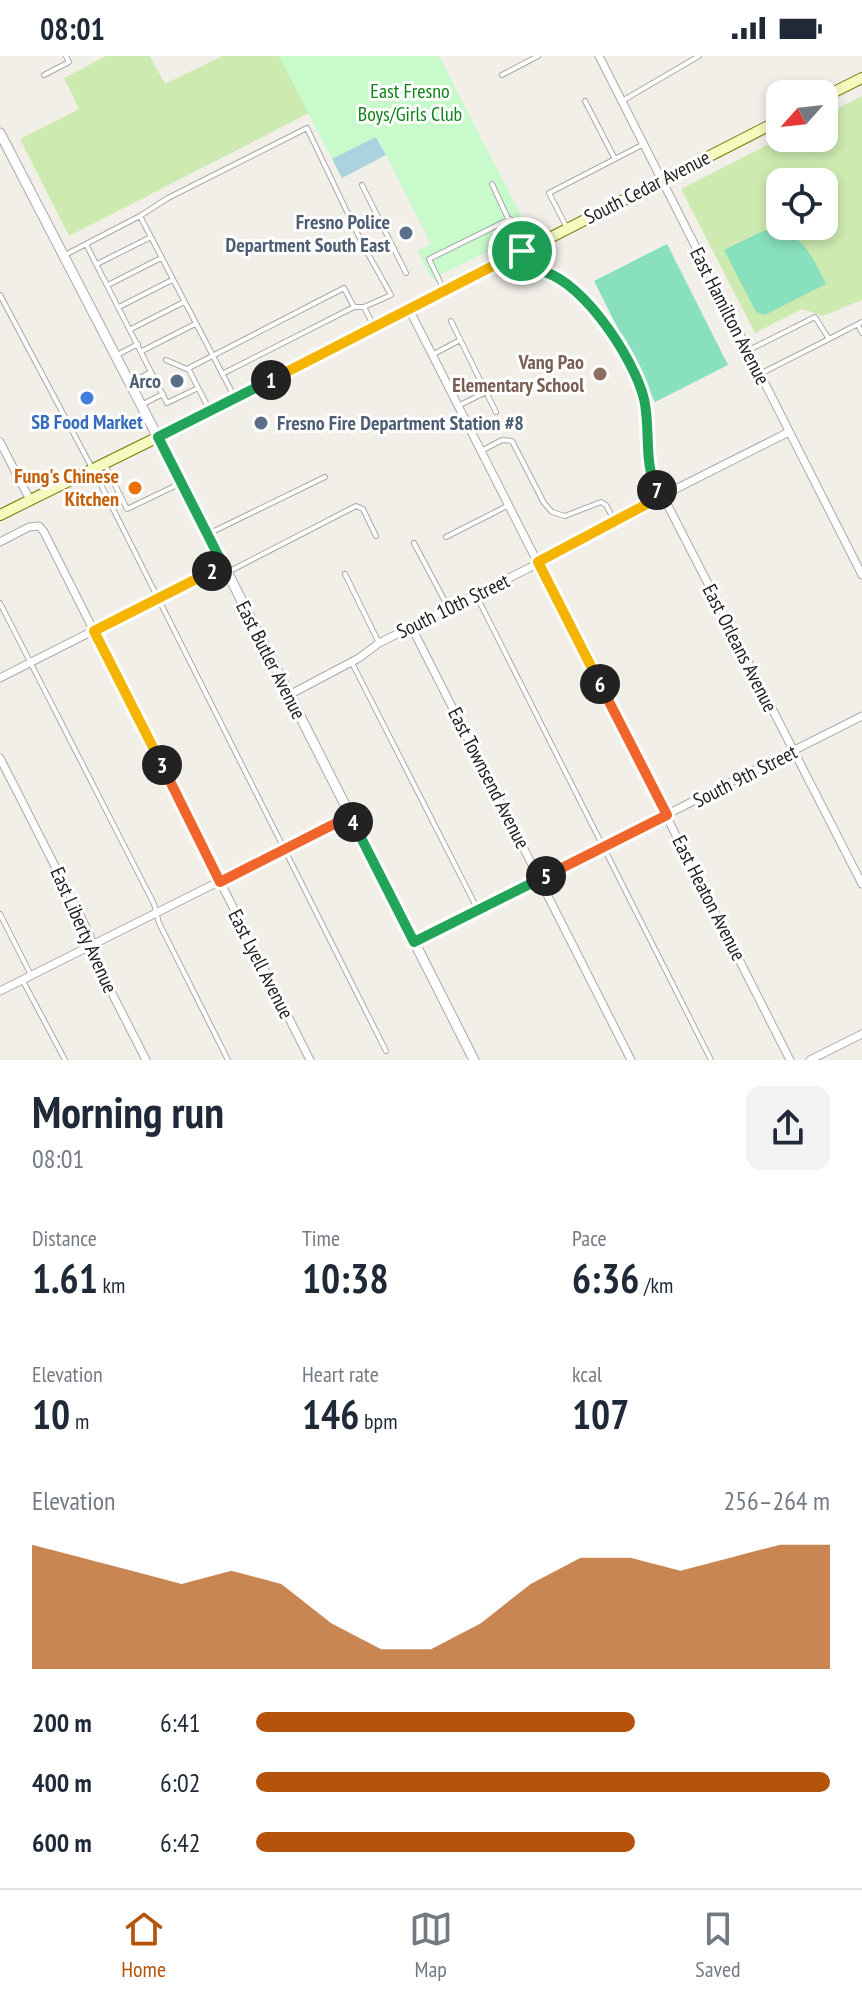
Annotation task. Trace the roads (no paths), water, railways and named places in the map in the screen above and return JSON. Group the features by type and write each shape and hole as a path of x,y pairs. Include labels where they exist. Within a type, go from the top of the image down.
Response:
{"main road":[{"path":"838,90 862,78"},
{"name":"South Cedar Avenue","path":"0,515 235,399 766,127"}],"street":[{"name":"East Hamilton Avenue","path":"599,56 862,575"},
{"name":"East Butler Avenue","path":"0,133 208,534 474,1060"},
{"name":"East Heaton Avenue","path":"409,309 790,1060"},
{"name":"South 10th Street","path":"289,695 411,626 789,432"},
{"path":"0,442 30,500"},
{"name":"East Orleans Avenue","path":"662,496 862,884"},
{"name":"East Lyell Avenue","path":"0,542 29,527 39,526 310,1060"},
{"path":"0,678 158,598 225,569"},
{"name":"East Townsend Avenue","path":"411,626 631,1060"},
{"name":"South 9th Street","path":"414,942 862,716"},
{"name":"East Liberty Avenue","path":"0,758 90,935 93,956 146,1060"},
{"path":"0,991 350,816"},
{"path":"810,1060 860,1035"}],"lane":[{"path":"44,75 69,62 66,56"},
{"path":"502,75 538,56"},
{"path":"622,101 699,56"},
{"path":"585,101 615,159"},
{"path":"63,256 168,198 307,128 391,295 364,307 354,307 222,374"},
{"path":"567,228 549,193 644,144"},
{"path":"492,184 532,270 545,270 580,296 616,338 629,361 645,403 649,475 662,496"},
{"path":"362,185 406,273"},
{"path":"140,216 235,399"},
{"path":"445,291 429,259 510,219"},
{"path":"97,264 151,237"},
{"path":"368,252 390,241"},
{"path":"86,244 167,403 198,388"},
{"path":"108,285 161,258"},
{"path":"119,307 172,280"},
{"path":"166,360 178,368 187,369 344,288 354,307"},
{"path":"0,295 158,598 386,1051"},
{"path":"131,329 184,302"},
{"path":"364,307 374,327"},
{"path":"748,350 815,317 829,339"},
{"path":"451,321 496,412"},
{"path":"142,351 195,324"},
{"path":"760,374 860,324 862,333"},
{"path":"432,355 460,340"},
{"path":"114,356 138,344"},
{"path":"187,369 210,411"},
{"path":"129,384 151,372"},
{"path":"458,406 486,392"},
{"path":"140,405 163,394"},
{"path":"481,451 502,440 512,441 544,503 552,512 565,516 601,502 614,520"},
{"path":"105,463 127,509 181,483"},
{"path":"208,534 325,477"},
{"path":"446,537 509,505"},
{"path":"225,569 356,506 363,509 376,536"},
{"path":"414,543 448,607"},
{"path":"345,574 379,643"},
{"path":"476,595 711,1060"},
{"path":"0,603 228,1060"},
{"path":"352,662 478,910"},
{"path":"0,914 31,975"},
{"path":"23,979 65,1060"},
{"path":"860,1035 862,1044"}],"water":[{"path":"376,137 386,155 342,178 332,159"}],"place":[{"name":"Fresno Police Department South East","path":"406,233"},
{"name":"Vang Pao Elementary School","path":"600,374"},
{"name":"Arco","path":"177,381"},
{"name":"SB Food Market","path":"87,398"},
{"name":"Fresno Fire Department Station #8","path":"261,423"},
{"name":"Fung's Chinese Kitchen","path":"135,488"}],"park label":[{"name":"East Fresno Boys/Girls Club","path":"410,102"}]}
